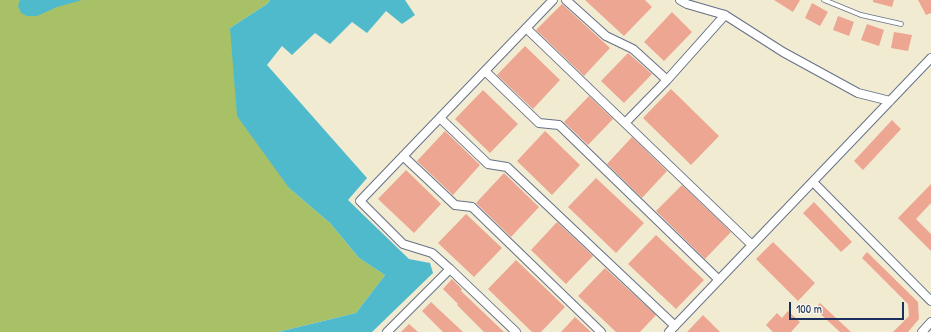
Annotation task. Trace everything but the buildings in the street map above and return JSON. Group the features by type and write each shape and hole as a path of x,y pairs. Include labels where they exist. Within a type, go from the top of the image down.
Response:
{"street":[{"path":"516,332 432,252 403,244 360,201 553,0"},
{"path":"566,0 606,36 633,49 666,80"},
{"path":"686,1 725,16 784,52 858,93 890,101"},
{"path":"624,123 725,16"},
{"path":"526,28 752,245"},
{"path":"440,118 488,164 507,167 672,329 931,58"},
{"path":"485,71 539,123 559,125 718,280"},
{"path":"403,156 455,206 472,207 601,332"},
{"path":"813,182 931,301"},
{"path":"387,332 450,269"},
{"path":"922,332 931,322"}],"lane":[{"path":"824,0 861,15 900,24"}],"green space":[{"path":"0,0 270,0 267,4 230,28 289,188 330,223 359,258 385,275 356,313 278,332 0,332"}],"water":[{"path":"20,0 82,0 57,7 37,16 27,16 21,13 18,6"},
{"path":"270,0 405,0 415,15 402,24 386,11 367,33 352,22 330,44 315,33 292,55 282,46 267,65 367,178 348,200 409,259 430,263 433,273 372,332 278,332 356,313 385,275 359,258 330,223 289,188 237,116 230,28 267,4"}]}
